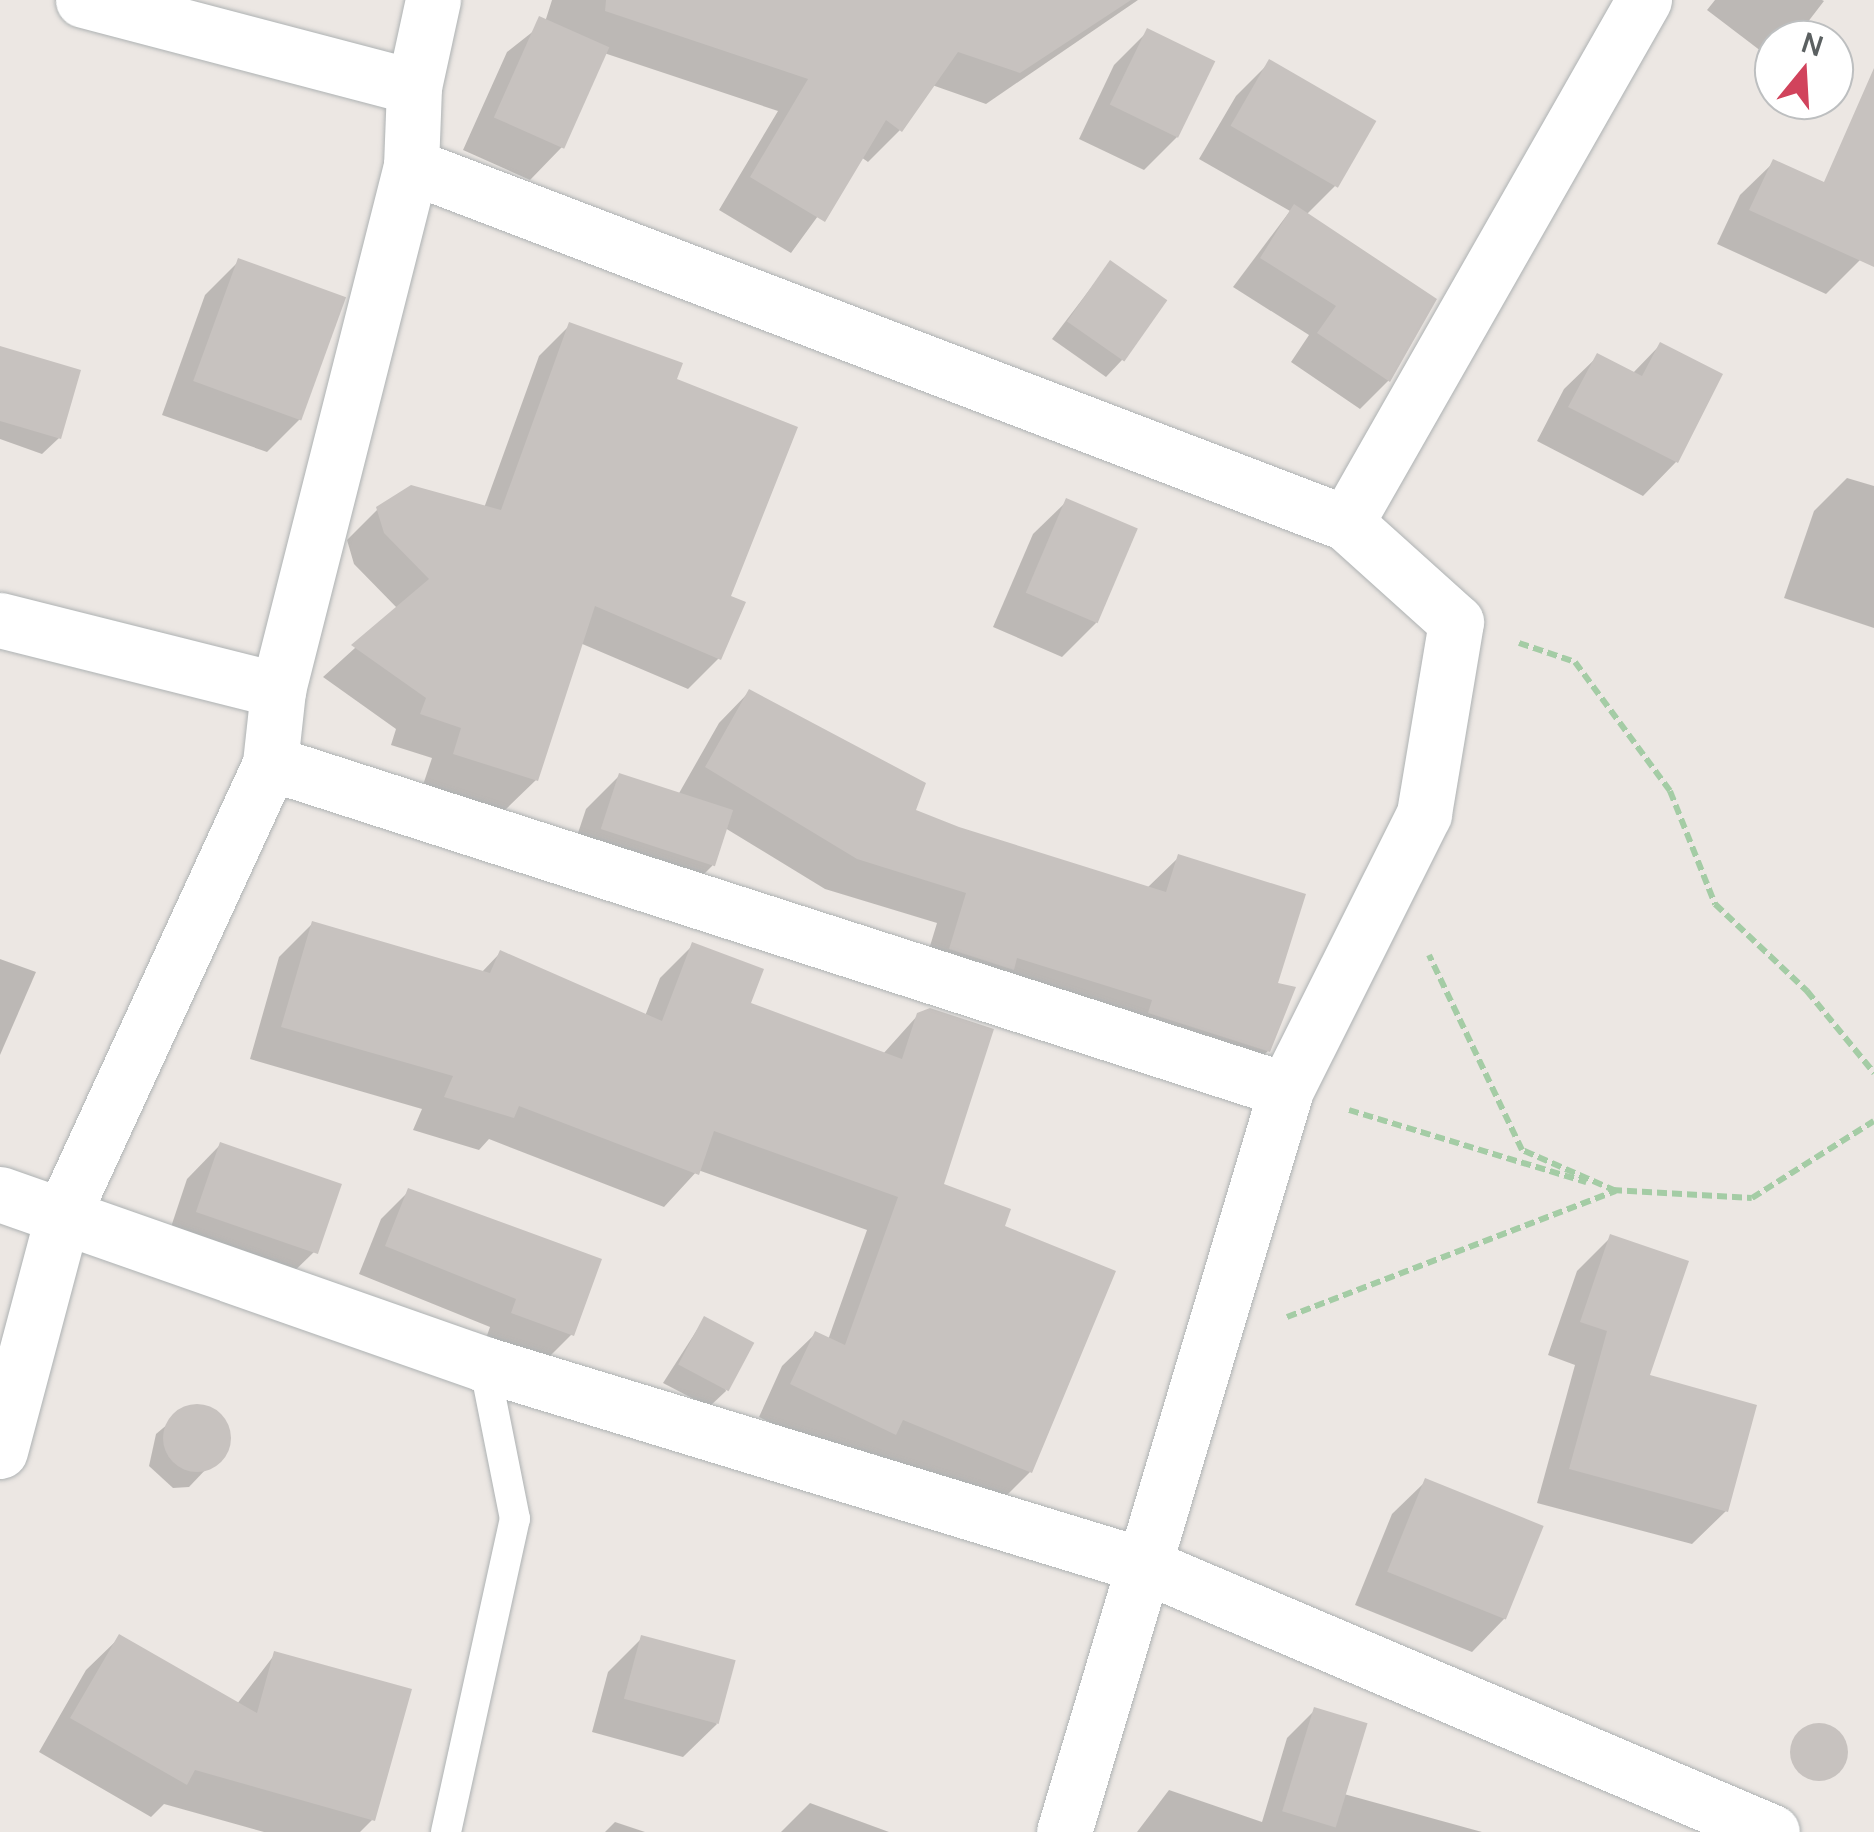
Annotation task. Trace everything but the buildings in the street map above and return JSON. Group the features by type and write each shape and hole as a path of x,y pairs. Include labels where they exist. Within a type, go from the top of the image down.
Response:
{"street":[{"path":"83,0 414,87"},
{"path":"0,1451 63,1214 270,763 278,690 411,166 414,87 433,0"},
{"path":"1346,523 1644,0"},
{"path":"411,166 1346,523 1456,622 1424,814 1286,1090 1064,1832"},
{"path":"0,620 278,690"},
{"path":"270,763 1286,1090"},
{"path":"0,1194 484,1364 1146,1566 1772,1832"}],"lane":[{"path":"446,1832 515,1519 484,1364"}],"path":[{"path":"1456,622 1575,662 1670,791 1714,904 1807,991 1874,1074"},
{"path":"1429,943 1522,1150 1616,1192"},
{"path":"1286,1090 1616,1192 1752,1198 1874,1122"},
{"path":"1209,1354 1340,1291 1616,1192"}]}
